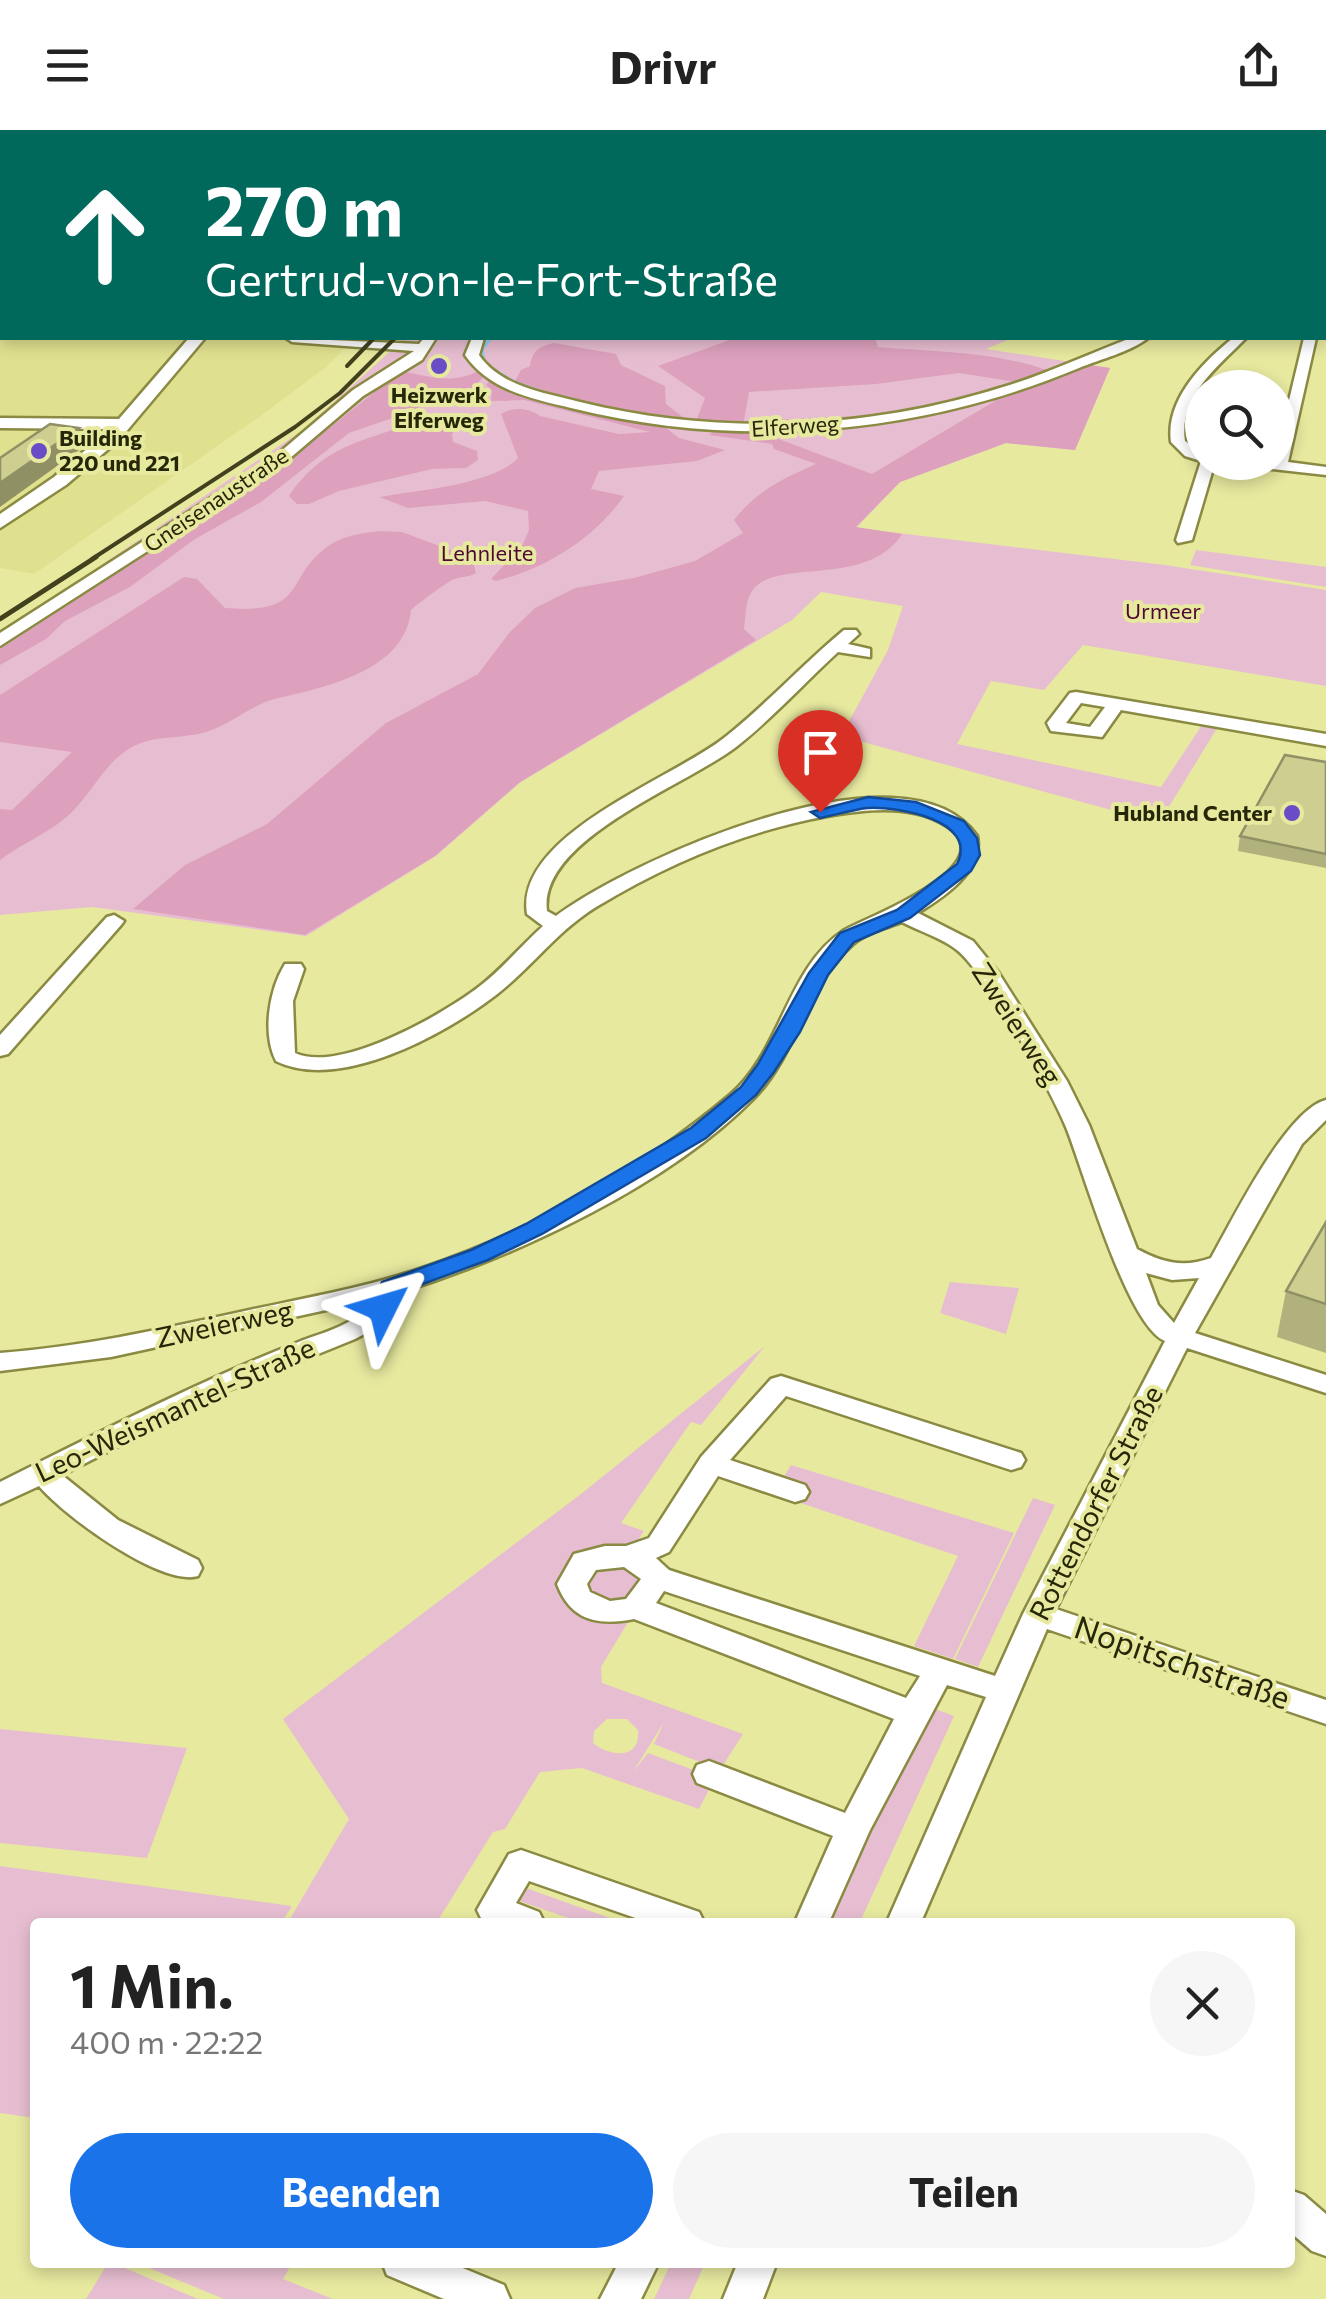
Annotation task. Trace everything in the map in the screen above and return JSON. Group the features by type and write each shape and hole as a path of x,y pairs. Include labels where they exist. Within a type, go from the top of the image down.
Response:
{"street":[{"path":"0,522 60,481 125,424 195,340"},
{"path":"346,340 426,343"},
{"name":"Elferweg","path":"477,340 472,355 477,364 499,381 524,391 648,421 750,430 840,424 990,396 1137,340"},
{"path":"1205,370 1238,340"},
{"path":"1295,402 1310,340"},
{"name":"Gneisenaustraße","path":"0,641 278,461 358,393 416,357 426,343"},
{"path":"1185,408 1177,426 1178,442 1185,448"},
{"path":"0,423 125,424"},
{"path":"1295,468 1326,471"},
{"path":"1184,540 1202,480"},
{"path":"556,926 537,914 533,898 540,879 557,856 580,836 714,755 842,640 864,653"},
{"path":"1116,703 1326,740"},
{"path":"273,1082 303,1067 361,1056 424,1030 486,992 556,926 661,863 735,835 842,806 910,806 958,825 968,838 971,855 964,868 903,914"},
{"name":"Zweierweg","path":"0,1362 110,1348 390,1287 480,1255 548,1222 698,1133 748,1091 790,1032 819,973 847,938 903,914 965,946 986,972 1064,1096 1146,1307 1167,1332 1181,1337"},
{"path":"0,1049 114,921"},
{"path":"293,969 284,984 280,1012 284,1056 303,1067"},
{"name":"Rottendorfer Straße","path":"906,1918 1038,1614 1181,1337 1219,1264 1300,1128 1326,1107"},
{"path":"1128,1255 1163,1272 1185,1275 1219,1264"},
{"name":"Leo-Weismantel-Straße","path":"0,1494 218,1384 346,1333 383,1308 390,1287"},
{"path":"1181,1337 1326,1384"},
{"path":"628,1556 659,1545 711,1464 781,1385 1011,1460"},
{"path":"711,1464 796,1492"},
{"path":"42,1471 61,1495 92,1516 187,1568"},
{"path":"913,1713 636,1608 607,1613 578,1598 572,1584 585,1562 609,1554 628,1556 645,1564 658,1578 1004,1691"},
{"path":"636,1608 658,1578"},
{"name":"Nopitschstraße","path":"1038,1614 1326,1712"},
{"path":"814,1918 853,1830 913,1713 940,1671"},
{"path":"709,1774 853,1830"},
{"path":"516,1918 494,1910 520,1864 675,1918"},
{"path":"1295,2212 1326,2238"},
{"path":"416,2268 490,2299"},
{"path":"620,2299 637,2268"},
{"path":"742,2299 755,2268"}],"shaded area":[{"path":"0,340 353,340 325,368 266,412 34,574 0,568"},
{"path":"730,340 876,340 878,347 984,356 1047,370 1016,382 959,373 876,384 749,392 744,421 859,416 750,426 696,421 705,398 658,366"},
{"path":"554,343 616,354 621,365 665,386 666,404 684,418 590,405 515,381 521,370 530,366 537,350"},
{"path":"1082,364 1110,368 1075,450 1006,443 900,482 856,527 902,534 886,551 845,567 780,575 764,581 752,591 746,609 744,629 756,640 520,782 435,856 305,935 133,909 185,865 267,824 386,723 478,674 510,632 535,608 575,588 634,578 695,561 743,533 734,520 761,493 816,464 774,449 772,444 709,435 713,432 768,435 872,474 1005,395"},
{"path":"401,371 440,378 459,378 478,371 485,375 471,390 444,394 410,412 349,433 261,502 195,539 130,587 65,621 46,639 0,665 0,649 273,473"},
{"path":"489,381 598,414 665,427 679,438 725,450 697,461 599,471 591,489 624,496 599,525 550,560 496,581 491,579 522,546 529,530 528,511 485,501 408,508 379,497 453,485 506,467 518,458 501,414 510,410 526,410 619,434 650,432 524,400 491,401 492,390 486,385"},
{"path":"432,415 471,417 472,422 460,425 452,434 453,442 477,451 478,460 466,468 432,469 339,491 309,504 297,504 289,496 304,477 336,452"},
{"path":"380,531 402,532 472,558 476,573 452,580 414,607 394,648 359,673 266,702 206,732 132,747 114,761 70,814 0,860 0,809 12,810 72,752 0,742 0,695 184,577 197,579 225,608 272,605 284,599 317,555 333,543"}],"green space":[{"name":"Lehnleite","path":"403,340 1007,340 986,349 1110,368 1075,450 1006,443 900,482 856,528 1165,565 1326,590 1326,686 1083,645 1044,690 991,681 957,744 1161,787 1204,722 1219,725 1159,823 841,736 888,650 903,606 821,592 792,620 521,782 436,856 306,936 92,907 0,915 0,647 96,583 79,580 303,430"},
{"path":"1196,550 1326,567 1326,587 1190,565"},
{"path":"950,1282 1019,1288 1006,1334 940,1313"},
{"path":"765,1346 701,1425 691,1422 621,1523 644,1531 628,1555 584,1562 577,1599 636,1609 601,1667 602,1683 743,1734 720,1770 654,1744 664,1722 633,1772 648,1753 715,1778 699,1809 582,1768 540,1772 505,1829 493,1832 441,1918 290,1918 349,1819 283,1719 581,1494","holes":["607,1719 627,1719 638,1730 638,1740 630,1751 616,1753 593,1743 594,1731"]},
{"path":"791,1465 1014,1533 953,1659 914,1646 958,1556 774,1494"},
{"path":"1033,1498 1055,1505 978,1667 955,1659"},
{"path":"620,1565 639,1579 639,1589 616,1602 590,1594 590,1575 601,1568"},
{"path":"930,1707 954,1716 862,1918 831,1918"},
{"path":"0,1729 187,1748 147,1858 0,1843"},
{"path":"0,1866 292,1906 284,1918 30,1918 30,2117 0,2113"},
{"path":"526,1888 610,1918 568,1918 519,1901"},
{"path":"105,2268 125,2268 198,2299 86,2299"},
{"path":"149,2268 289,2268 283,2279 333,2299 224,2299"},
{"path":"669,2268 703,2268 689,2299 654,2299"}],"building":[{"path":"50,424 79,428 0,483 0,458"},
{"name":"Hubland Center","path":"1285,755 1326,762 1326,854 1240,836"},
{"path":"1326,1222 1326,1304 1286,1291"}],"waterway":[{"path":"489,340 482,349 483,363 511,381 543,393"}],"railway":[{"path":"347,366 372,340"},
{"path":"92,559 295,427 340,393 393,340"},
{"path":"0,619 96,557"}],"place":[{"name":"Heizwerk Elferweg","path":"439,366"},
{"name":"Building 220 und 221","path":"39,451"},
{"name":"Hubland Center","path":"1292,813"}],"route":[{"path":"383,1308 390,1287 480,1255 534,1229 698,1133 748,1091 766,1068 790,1032 819,973 847,938 903,914 964,868 971,855 968,838 958,825 910,806 868,803 820,812"}],"park label":[{"name":"Urmeer","path":"1163,611"}]}
